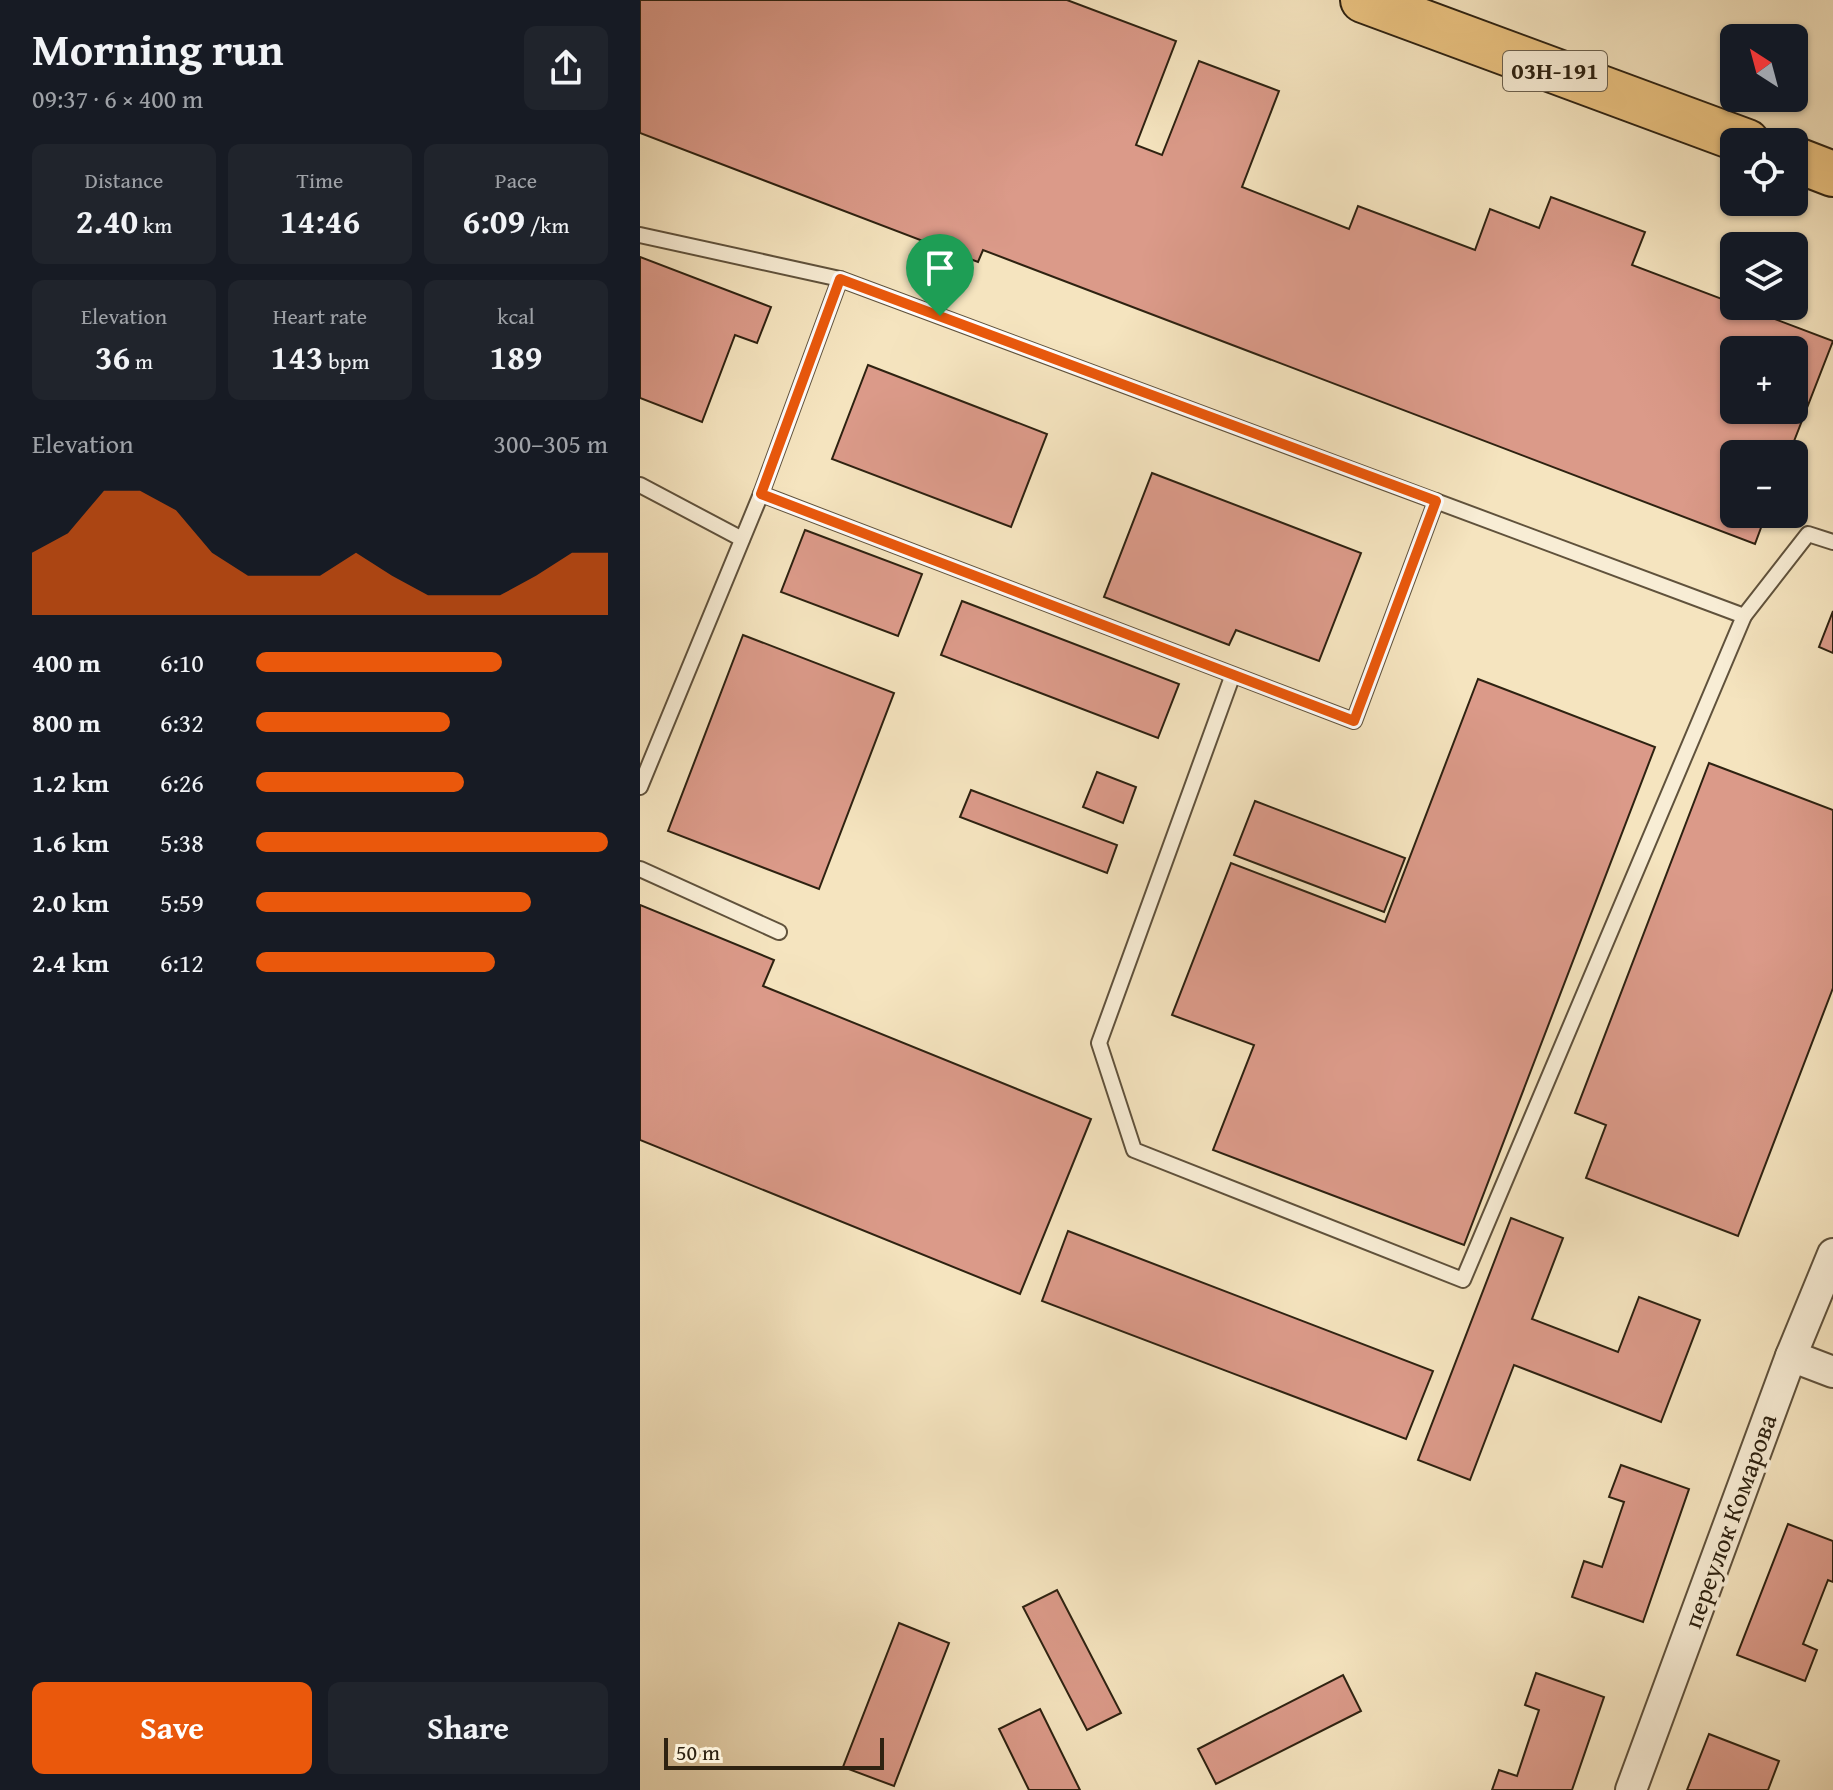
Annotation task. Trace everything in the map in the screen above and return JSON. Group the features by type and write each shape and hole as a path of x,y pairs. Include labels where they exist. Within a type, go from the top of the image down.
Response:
{"main road":[{"name":"03Н-191","path":"1363,0 1720,132"},
{"path":"1808,164 1833,174"}],"street":[{"name":"переулок Комарова","path":"1631,1790 1791,1356 1833,1254"},
{"path":"1791,1356 1833,1372"}],"lane":[{"path":"640,235 840,279 1744,616"},
{"path":"640,787 761,494 840,279"},
{"path":"640,485 742,539"},
{"path":"761,494 1232,677 1354,721 1436,501"},
{"path":"1232,677 1099,1043 1134,1150 1463,1280 1744,616 1808,534 1833,542"},
{"path":"640,869 779,932"}],"building":[{"path":"640,0 1067,0 1176,41 1136,145 1162,155 1199,61 1279,91 1242,187 1349,229 1358,206 1475,250 1490,209 1539,228 1551,197 1645,232 1632,265 1720,298 1720,320 1777,320 1833,341 1808,405 1808,336 1720,336 1720,424 1801,424 1794,440 1720,440 1720,528 1761,528 1755,544 983,250 978,262 640,133"},
{"path":"640,257 771,307 757,343 735,335 702,422 640,398"},
{"path":"868,365 1047,434 1011,527 832,459"},
{"path":"1152,473 1361,553 1319,661 1236,630 1229,645 1104,597"},
{"path":"805,530 922,574 898,636 781,592"},
{"path":"962,601 1179,684 1158,738 941,655"},
{"path":"1833,611 1833,653 1819,647"},
{"path":"743,635 894,693 819,889 668,831"},
{"path":"1478,679 1655,747 1464,1245 1213,1150 1254,1045 1172,1015 1231,863 1385,922"},
{"path":"1709,763 1833,810 1833,988 1738,1236 1586,1178 1606,1125 1575,1113"},
{"path":"1097,772 1136,787 1123,823 1083,807"},
{"path":"971,790 1117,845 1107,873 960,817"},
{"path":"1255,801 1405,858 1384,912 1234,855"},
{"path":"640,905 774,960 763,986 1091,1119 1020,1294 640,1140"},
{"path":"1511,1218 1563,1238 1532,1319 1618,1352 1639,1297 1700,1320 1661,1422 1514,1365 1470,1480 1418,1460"},
{"path":"1068,1231 1433,1371 1406,1439 1042,1301"},
{"path":"1621,1465 1689,1489 1643,1622 1572,1597 1584,1561 1602,1567 1624,1502 1609,1497"},
{"path":"1788,1524 1833,1541 1833,1582 1828,1580 1803,1644 1817,1650 1805,1681 1737,1655"},
{"path":"1057,1590 1121,1713 1087,1730 1023,1607"},
{"path":"899,1623 949,1643 894,1786 843,1767"},
{"path":"1536,1673 1604,1697 1572,1790 1492,1790 1499,1770 1517,1776 1539,1710 1525,1705"},
{"path":"1343,1675 1361,1711 1216,1784 1198,1749"},
{"path":"1040,1709 1080,1790 1029,1790 999,1729"},
{"path":"1709,1734 1779,1761 1768,1790 1687,1790"}],"route":[{"path":"840,279 940,316 1436,501 1354,721 1232,677 761,494 840,279"}]}
